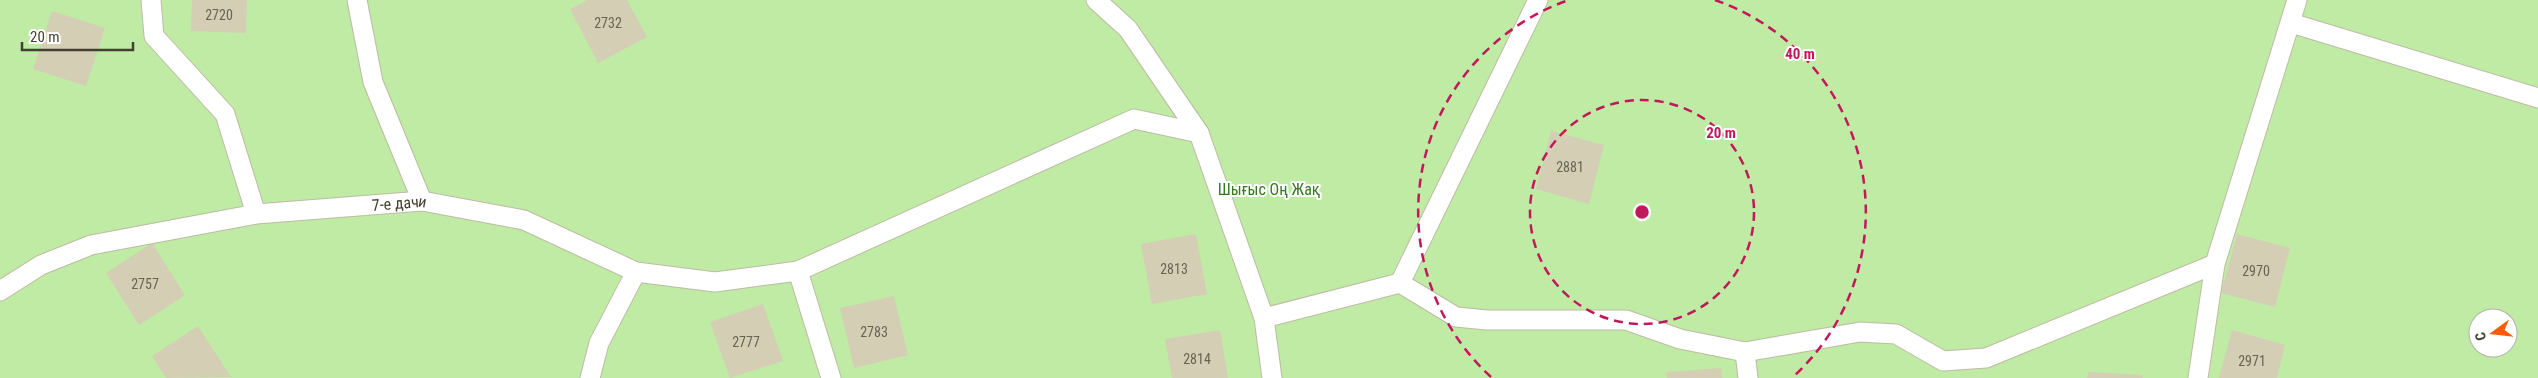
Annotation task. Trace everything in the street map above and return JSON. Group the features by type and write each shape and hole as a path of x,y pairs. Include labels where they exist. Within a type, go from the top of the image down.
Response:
{"lane":[{"path":"151,0 154,36 225,114 256,214"},
{"path":"357,0 373,82 422,201"},
{"path":"1096,0 1128,30 1198,133 1264,318 1272,378"},
{"path":"1400,283 1538,0"},
{"path":"2198,378 2215,264 2296,0"},
{"path":"2290,23 2538,98"},
{"name":"7-е дачи","path":"0,291 41,266 91,246 256,214 422,201 524,220 636,272 715,282 798,271 1134,119 1198,133"},
{"path":"1264,318 1400,283 1456,317 1487,320 1626,320 1680,339 1745,352 1860,332 1896,334 1943,361 1986,358 2215,264"},
{"path":"798,271 831,378"},
{"path":"590,378 600,344 636,272"},
{"path":"1745,352 1748,378"}],"green space":[{"name":"Шығыс Оң Жақ","path":"0,0 2538,0 2538,378 0,378"}],"building":[{"path":"192,0 247,0 246,33 191,31"},
{"path":"587,0 627,0 647,37 598,63 570,9"},
{"path":"52,11 105,28 86,86 33,69"},
{"path":"1551,131 1604,145 1589,204 1536,189"},
{"path":"1196,234 1207,294 1152,304 1141,244"},
{"path":"2237,234 2290,248 2275,307 2221,293"},
{"path":"152,243 185,295 139,325 106,273"},
{"path":"894,296 908,355 854,368 840,308"},
{"path":"763,304 783,361 730,378 710,322"},
{"path":"198,326 231,377 166,378 152,356"},
{"path":"1220,330 1228,378 1172,378 1165,339"},
{"path":"2232,330 2285,345 2277,378 2219,378"},
{"path":"1721,368 1722,378 1667,378 1666,372"},
{"path":"2088,372 2143,375 2143,378 2087,378"}]}
